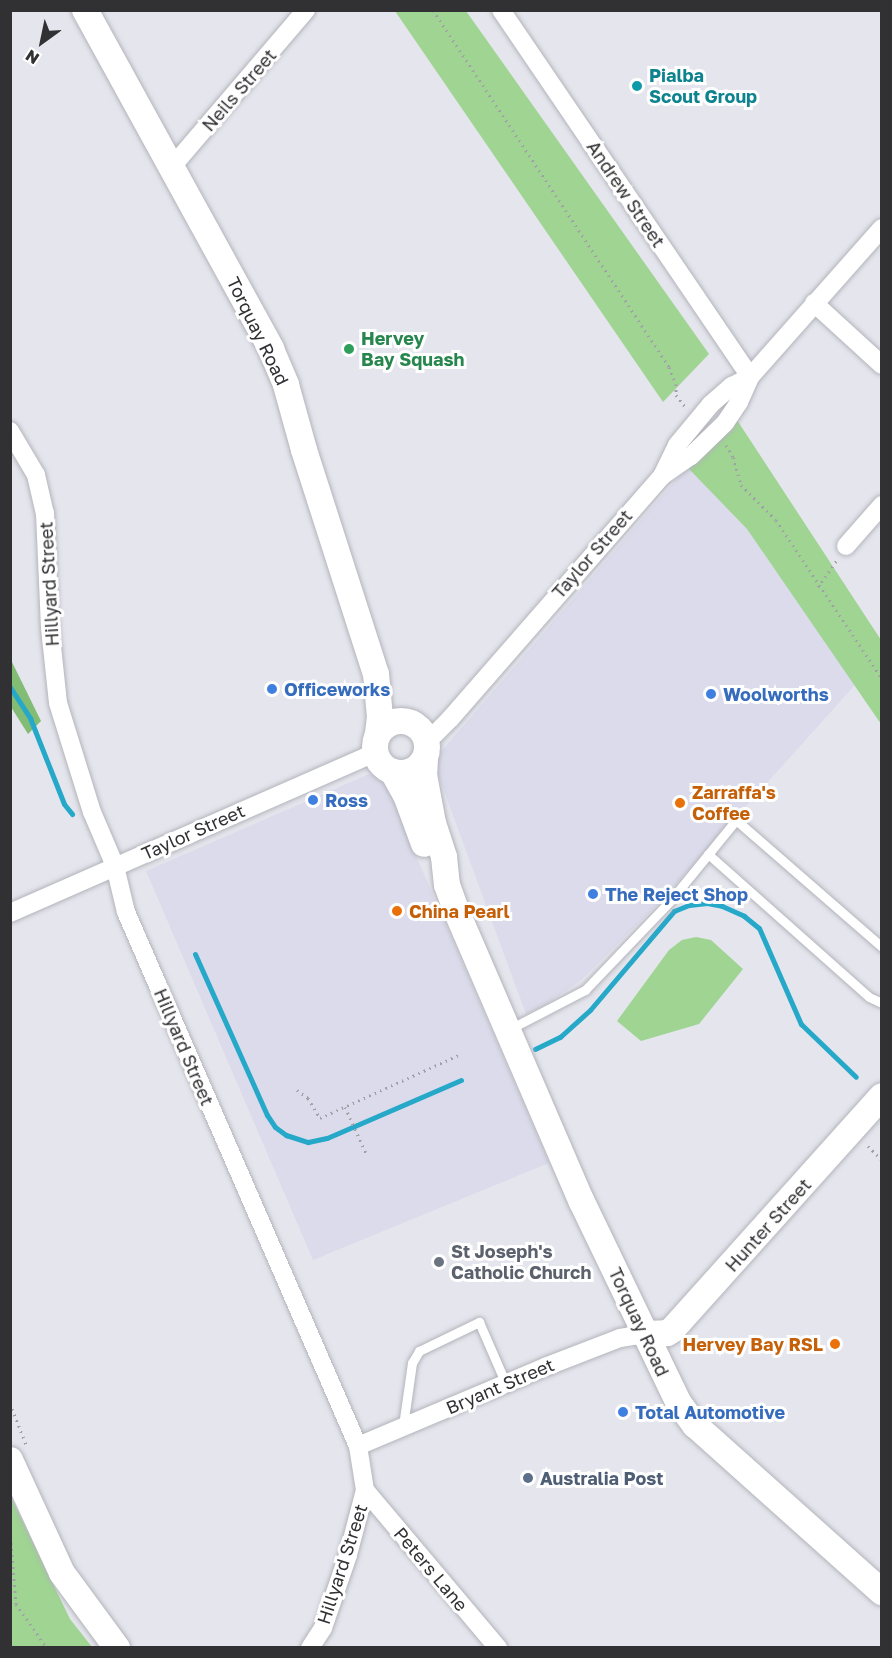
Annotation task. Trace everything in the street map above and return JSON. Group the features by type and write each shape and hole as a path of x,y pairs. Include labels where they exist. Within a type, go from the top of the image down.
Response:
{"street":[{"name":"Torquay Road","path":"85,10 271,349 286,385 304,450 376,674 383,754 406,795 430,865 447,885"},
{"name":"Neils Street","path":"171,168 306,10"},
{"name":"Andrew Street","path":"501,10 750,377"},
{"name":"Taylor Street","path":"662,476 680,465 714,434 733,412 750,377 882,228"},
{"path":"814,303 882,365"},
{"name":"Taylor Street","path":"420,740 435,734 450,719 662,476 676,445 698,420 732,386 750,377"},
{"name":"Hillyard Street","path":"10,430 36,475 45,513 50,628 58,703 92,812 115,866 127,914 358,1446 365,1490 348,1554 323,1628 310,1647"},
{"path":"846,546 882,505"},
{"name":"Torquay Road","path":"376,674 420,740 432,823 444,857 447,885 581,1200 678,1402 695,1425 882,1592"},
{"path":"392,723 420,740 415,770 408,773 383,754 392,723"},
{"name":"Taylor Street","path":"10,913 367,756 383,754"},
{"name":"Hunter Street","path":"644,1334 667,1333 672,1330 882,1096"},
{"name":"Bryant Street","path":"358,1446 620,1338 644,1334"},
{"path":"10,1460 62,1573 117,1647"},
{"name":"Peters Lane","path":"365,1490 498,1647"}],"lane":[{"path":"508,1030 585,990 670,901 736,820 882,947"},
{"path":"708,854 869,997 882,1003"},
{"path":"403,1426 412,1363 418,1351 479,1322 506,1384"}],"path":[{"path":"432,10 669,367 681,403 698,420"},
{"path":"714,434 729,448 741,485 776,520 882,679"},
{"path":"819,587 846,546"},
{"path":"297,1090 308,1098 320,1118 461,1054"},
{"path":"345,1107 366,1153"},
{"path":"868,1146 882,1160"},
{"path":"10,1531 16,1604 47,1647"}],"shaded area":[{"path":"689,469 747,529 855,685 658,904 580,981 545,1005 526,1014 433,761 681,474"},
{"path":"369,774 377,775 386,781 549,1163 313,1260 146,871"}],"green space":[{"path":"395,11 466,11 709,354 663,402"},
{"path":"735,417 881,640 881,724 747,529 689,469"},
{"path":"11,660 41,721 28,734 11,707"},
{"path":"696,937 711,940 743,969 699,1024 641,1041 617,1021 669,950 682,940"},
{"path":"10,1495 70,1619 92,1647 11,1647"}],"waterway":[{"path":"10,687 30,718 64,804 72,814"},
{"path":"535,1049 560,1037 590,1010 674,911 689,905 707,903 722,906 744,916 759,928 801,1024 856,1077"},
{"path":"195,954 267,1115 275,1127 286,1135 308,1142 327,1138 461,1080"}],"place":[{"name":"Pialba Scout Group","path":"637,86"},
{"name":"Hervey Bay Squash","path":"349,349"},
{"name":"Officeworks","path":"272,689"},
{"name":"Woolworths","path":"711,694"},
{"name":"Ross","path":"313,800"},
{"name":"Zarraffa's Coffee","path":"680,803"},
{"name":"The Reject Shop","path":"593,894"},
{"name":"China Pearl","path":"397,911"},
{"name":"St Joseph's Catholic Church","path":"439,1262"},
{"name":"Hervey Bay RSL","path":"835,1344"},
{"name":"Total Automotive","path":"623,1412"},
{"name":"Australia Post","path":"528,1478"}]}
